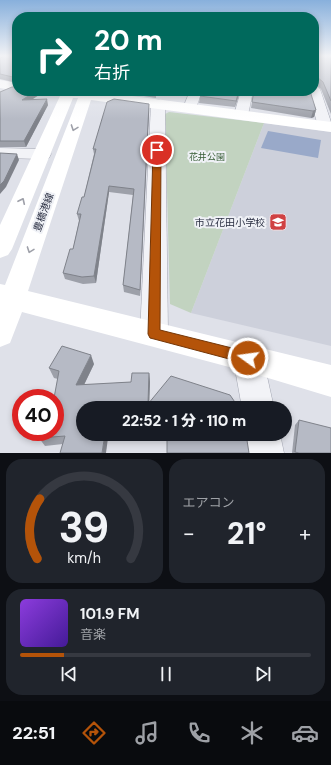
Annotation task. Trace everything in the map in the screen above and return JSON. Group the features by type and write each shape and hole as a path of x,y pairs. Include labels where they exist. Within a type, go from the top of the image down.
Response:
{"main road":[{"path":"0,249 70,96"},
{"name":"豊橋港線","path":"0,334 6,297 71,96"},
{"path":"101,96 328,126"},
{"path":"6,297 248,358 331,381"}],"street":[{"path":"0,94 10,86"},
{"path":"190,108 194,96"},
{"path":"241,115 245,96"},
{"path":"317,96 328,126"},
{"path":"154,334 158,104"},
{"path":"0,153 43,154"},
{"path":"248,358 257,401"},
{"path":"264,441 266,453"}],"shaded area":[{"name":"市立花田小学校","path":"264,123 331,132 331,346 191,313"}],"green space":[{"name":"花井公園","path":"169,112 264,123 191,313 170,304 165,114"}],"water":[{"path":"268,131 321,140 318,158 261,148"}],"building":[{"path":"319,77 331,77 331,101 323,82"},
{"path":"12,87 12,96 28,96 22,100 47,99 24,141 0,141 0,92"},
{"path":"200,96 238,96 236,101"},
{"path":"253,96 312,96 316,110 313,111 252,102"},
{"path":"114,99 149,104 140,290 123,285 134,189 109,186 94,276 82,277 63,273 70,249 73,249 81,214 77,214 82,197 84,197 96,149 93,149 107,102"},
{"path":"0,153 17,154 4,181 0,185"},
{"path":"62,346 91,355 76,385 131,382 132,373 149,373 148,401 76,401 76,441 104,441 102,453 60,453 65,436 64,389 56,389 59,371 49,368"},
{"path":"171,376 230,395 234,401 150,401"},
{"path":"299,420 331,428 331,453 295,452"},
{"path":"167,441 247,441 249,453 167,453"}],"place":[{"name":"市立花田小学校","path":"278,222"}],"route":[{"path":"157,150 154,334 248,358"}]}
